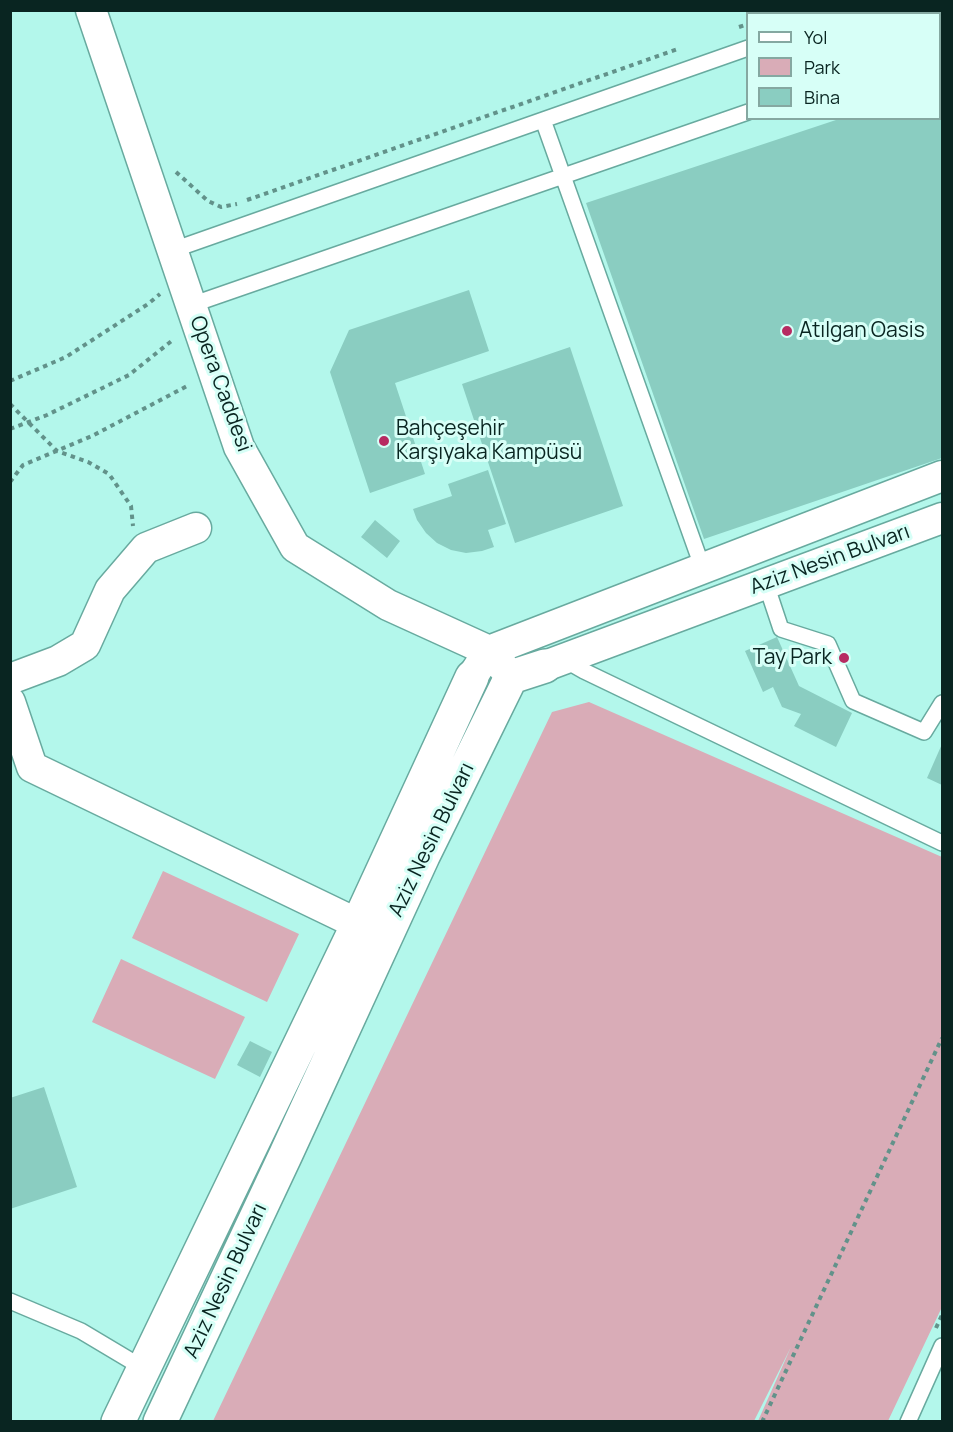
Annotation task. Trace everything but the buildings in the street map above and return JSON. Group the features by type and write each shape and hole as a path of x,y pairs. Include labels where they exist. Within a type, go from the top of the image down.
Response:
{"street":[{"name":"Opera Caddesi","path":"91,10 239,447 295,547 481,664"},
{"name":"Aziz Nesin Bulvarı","path":"118,1422 481,664 703,568 942,476"},
{"name":"Aziz Nesin Bulvarı","path":"160,1422 423,856 511,677 942,518"},
{"path":"10,679 57,661 85,645 110,590 146,548 196,528"},
{"path":"481,664 511,677"},
{"path":"10,702 32,767 358,924"}],"lane":[{"path":"177,263 543,120 746,48"},
{"path":"194,312 564,176 746,112"},
{"path":"543,120 703,568"},
{"path":"766,584 781,629 828,644 853,701 924,732 942,703"},
{"path":"554,663 584,671 942,843"},
{"path":"10,1301 81,1331 143,1368"},
{"path":"908,1422 942,1347"}],"path":[{"path":"737,28 746,24"},
{"path":"175,171 208,201 221,207 238,204 682,47"},
{"path":"10,381 66,357 148,304 177,263"},
{"path":"10,429 129,375 194,312"},
{"path":"10,482 23,465 92,436 214,373"},
{"path":"10,404 57,451 88,462 109,474 131,506 135,537 132,565"},
{"path":"762,1422 942,1038"}],"green space":[{"path":"589,702 942,857 942,1307 888,1421 758,1421 791,1347 754,1421 213,1421 552,712"},
{"path":"163,871 299,934 267,1002 132,938"},
{"path":"121,959 245,1017 215,1079 92,1022"}],"place":[{"name":"Atılgan Oasis","path":"787,331"},
{"name":"Bahçeşehir Karşıyaka Kampüsü","path":"384,441"},
{"name":"Tay Park","path":"844,658"}]}
